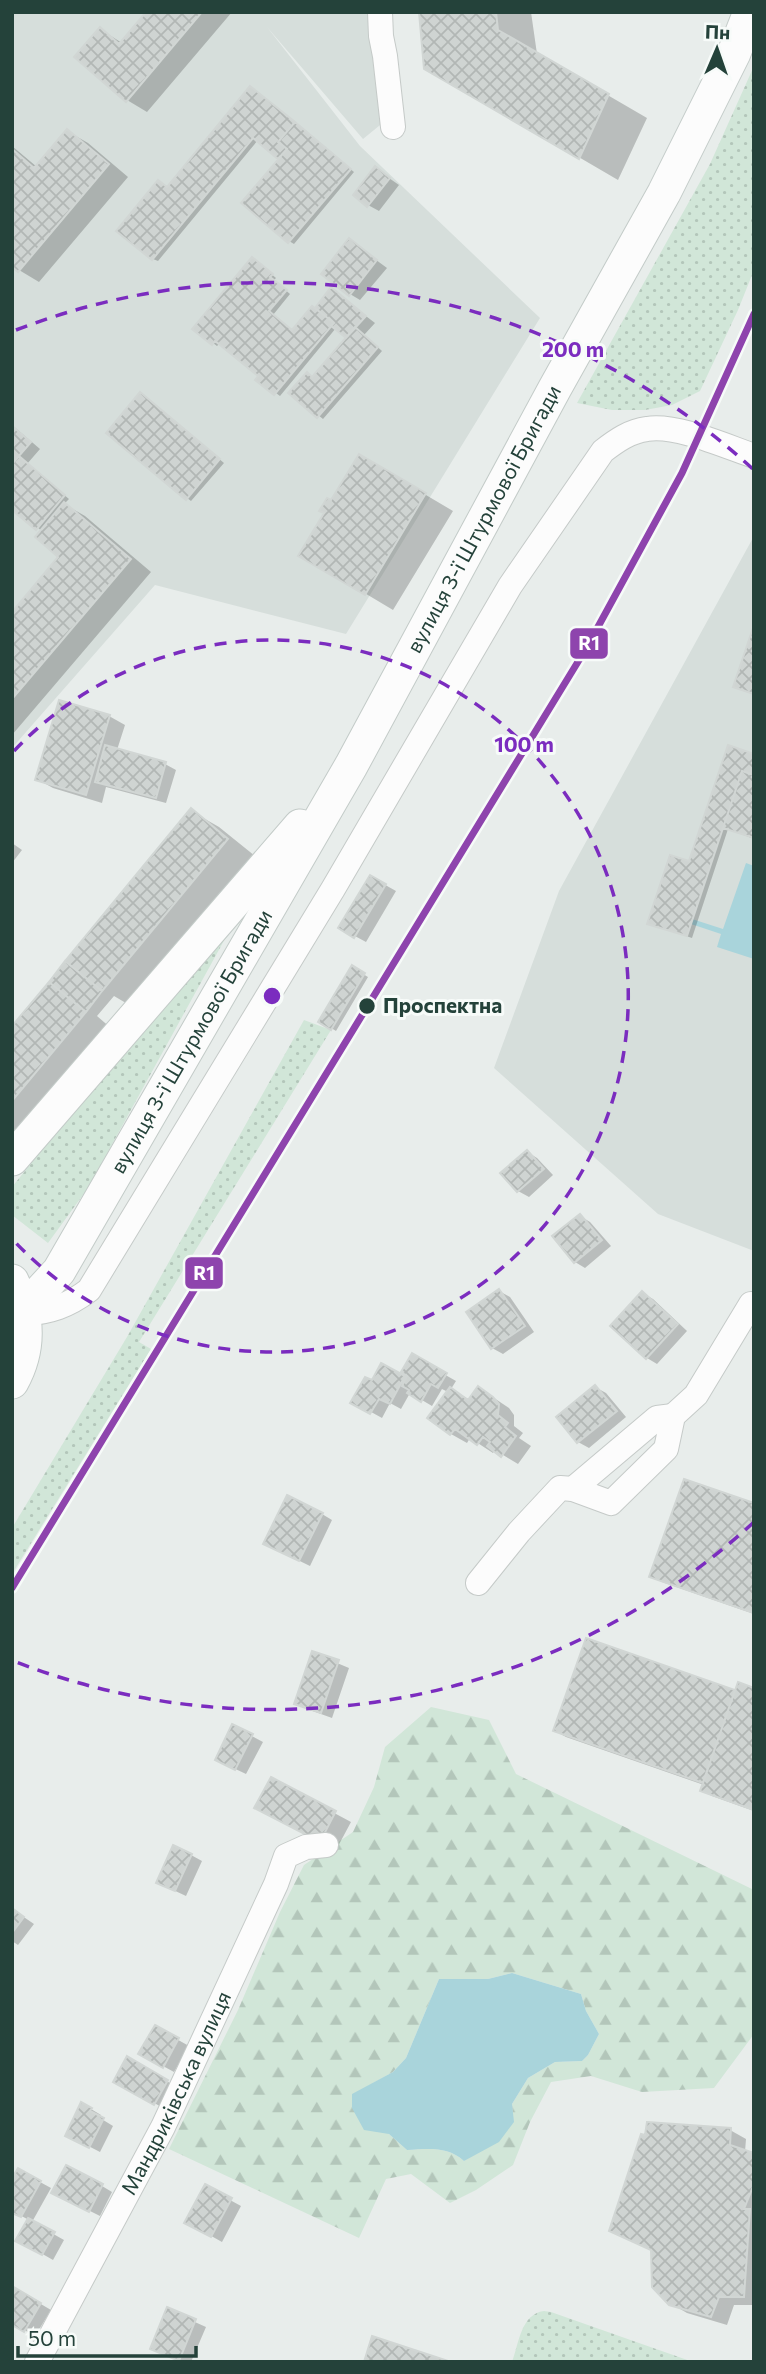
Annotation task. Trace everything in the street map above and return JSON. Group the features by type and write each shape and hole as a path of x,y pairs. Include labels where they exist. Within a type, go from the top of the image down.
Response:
{"main road":[{"name":"вулиця 3-ї Штурмової Бригади","path":"20,1302 59,1271 351,766 555,388 664,193 734,53 750,12"},
{"name":"вулиця 3-ї Штурмової Бригади","path":"12,1159 351,766"},
{"path":"12,1382 26,1343 20,1302"}],"street":[{"path":"380,12 393,127"},
{"path":"20,1302 57,1309 89,1290 332,889 510,586 603,451 620,438 633,433 645,429 667,428 754,456"},
{"path":"478,1583 519,1531 567,1488 657,1418 673,1416 696,1395 751,1304"},
{"path":"567,1488 611,1503 666,1449 673,1416"},
{"name":"Мандриківська вулиця","path":"37,2362 163,2127 231,1985 286,1856 306,1847 326,1845"}],"shaded area":[{"path":"12,12 378,12 385,121 363,139 267,27 360,146 540,318 346,634 155,585 12,748"},
{"path":"754,536 754,1251 658,1214 494,1068 559,891"}],"green space":[{"path":"754,66 754,270 700,391 672,405 645,410 612,410 577,403 710,164"},
{"path":"254,886 88,1188 48,1243 12,1215 12,1187"},
{"path":"304,1020 331,1030 139,1342 151,1349 12,1574 12,1528 127,1337"},
{"path":"431,1707 489,1720 516,1774 754,1890 754,2034 714,2088 642,2092 591,2076 551,2082 530,2122 513,2165 476,2190 450,2203 411,2174 386,2179 359,2238 169,2149 238,2010 280,1912 304,1865 353,1832 374,1787 385,1747","holes":["512,1973 581,1994 586,2011 599,2034 588,2055 582,2061 555,2062 528,2078 512,2104 513,2122 464,2161 444,2151 407,2150 352,2095 393,2072 406,2058 439,1979 488,1979"]},
{"path":"544,2311 693,2362 512,2362 526,2323 536,2313"}],"water":[{"path":"746,863 754,866 754,959 717,947 721,934 691,924 692,919 723,929"},
{"path":"512,1973 581,1994 586,2011 599,2034 588,2055 582,2061 555,2062 528,2078 512,2104 514,2122 499,2142 464,2161 444,2151 407,2150 389,2134 364,2130 352,2108 352,2094 393,2072 406,2058 439,1979 488,1979"}],"building":[{"path":"146,12 202,12 126,102 74,57 100,27 119,44"},
{"path":"419,12 496,12 498,30 609,94 579,159 424,69"},
{"path":"250,86 295,122 278,142 287,149 278,159 253,138 152,260 116,231 158,180 167,187"},
{"path":"295,122 351,169 288,243 241,203 287,149 278,142"},
{"path":"67,129 109,164 18,272 12,267 12,149 34,168"},
{"path":"375,166 390,178 367,207 353,195"},
{"path":"349,238 377,260 349,296 321,274"},
{"path":"252,257 273,274 270,277 287,290 269,311 292,330 312,306 334,323 274,395 255,380 258,376 215,341 212,345 192,329"},
{"path":"331,287 366,316 346,338 331,326 334,323 315,308"},
{"path":"355,327 378,347 317,418 288,393 307,372 312,377"},
{"path":"140,392 220,459 186,500 106,433"},
{"path":"12,426 31,442 12,464"},
{"path":"359,454 426,493 365,595 298,556 324,513 319,511 327,498 331,500"},
{"path":"19,456 65,495 36,530 12,510 12,464"},
{"path":"64,502 131,559 12,699 12,612 58,557 35,537"},
{"path":"754,625 754,694 733,687"},
{"path":"59,700 110,715 86,795 35,780"},
{"path":"105,745 166,762 156,798 95,782"},
{"path":"728,745 754,754 754,775 742,771 687,936 647,924 670,855 689,861"},
{"path":"742,771 754,775 754,838 723,828"},
{"path":"191,808 228,839 102,991 65,961"},
{"path":"370,875 386,884 354,938 338,928"},
{"path":"65,961 102,991 86,1012 49,982"},
{"path":"352,965 365,973 331,1030 318,1022"},
{"path":"49,982 86,1012 12,1101 12,1026"},
{"path":"527,1150 544,1169 517,1192 500,1173"},
{"path":"580,1214 602,1240 574,1263 552,1236"},
{"path":"499,1289 525,1326 491,1349 466,1312"},
{"path":"642,1291 678,1324 646,1359 610,1326"},
{"path":"412,1353 447,1373 438,1388 431,1384 421,1402 407,1393 409,1390 402,1386 407,1376 401,1372"},
{"path":"381,1363 405,1376 390,1404 379,1399 370,1414 350,1403 365,1377 372,1380"},
{"path":"595,1385 617,1411 577,1443 556,1417"},
{"path":"478,1386 499,1404 498,1415 508,1423 505,1427 516,1436 501,1457 487,1446 490,1442 483,1437 477,1445 455,1429 450,1435 427,1418 450,1387 468,1400"},
{"path":"684,1479 754,1503 754,1613 649,1577"},
{"path":"287,1495 323,1513 299,1561 263,1544"},
{"path":"586,1638 735,1690 703,1783 553,1731"},
{"path":"312,1651 339,1660 321,1713 294,1704"},
{"path":"738,1682 754,1688 754,1810 700,1791"},
{"path":"232,1724 253,1734 235,1770 215,1760"},
{"path":"271,1777 336,1811 320,1842 254,1808"},
{"path":"173,1845 192,1854 175,1891 156,1883"},
{"path":"12,1908 24,1917 12,1933"},
{"path":"155,2025 179,2038 163,2068 138,2054"},
{"path":"127,2056 168,2080 154,2105 113,2082"},
{"path":"81,2102 92,2108 90,2111 104,2118 89,2148 65,2136"},
{"path":"647,2122 731,2128 730,2145 754,2153 754,2184 744,2209 750,2209 744,2297 719,2297 711,2317 669,2305 652,2287 651,2250 609,2231 641,2134 645,2135"},
{"path":"66,2165 103,2184 89,2212 51,2193"},
{"path":"18,2168 41,2181 21,2217 12,2213 12,2178"},
{"path":"205,2184 232,2198 211,2237 184,2223"},
{"path":"28,2218 55,2232 42,2255 15,2241"},
{"path":"12,2286 41,2303 24,2332 12,2325"},
{"path":"167,2307 196,2319 179,2361 150,2349"},
{"path":"372,2336 451,2362 364,2362"}],"transit line":[{"name":"R1","path":"12,1588 587,647 682,473 754,314"}],"place":[{"name":"Проспектна","path":"367,1006"}]}
